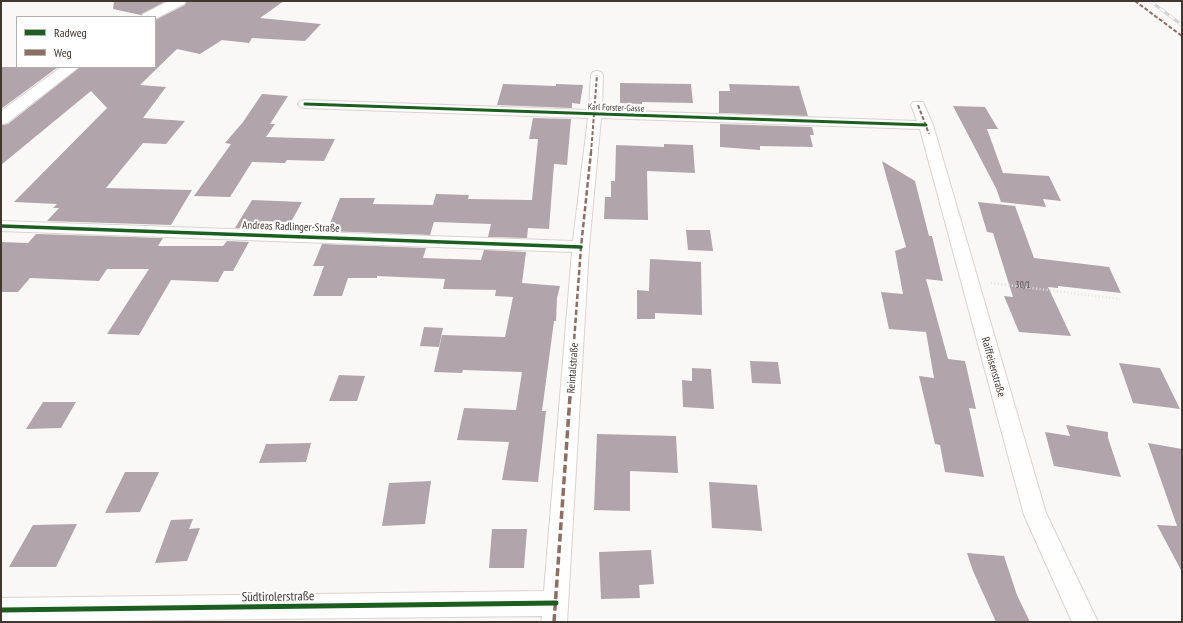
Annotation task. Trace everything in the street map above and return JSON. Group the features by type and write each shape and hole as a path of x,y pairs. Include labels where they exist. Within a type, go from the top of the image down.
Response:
{"main road":[{"path":"150,16 179,1"},
{"path":"1,119 70,68"}],"street":[{"name":"Karl Forster-Gasse","path":"595,115 597,75"},
{"name":"Karl Forster-Gasse","path":"305,104 926,126"},
{"name":"Raiffeisenstraße","path":"918,104 926,126 1035,515 1085,622"},
{"name":"Reintalstraße","path":"555,613 581,247 595,115"},
{"name":"Andreas Radlinger-Straße","path":"1,226 581,247"},
{"name":"Südtirolerstraße","path":"1,610 555,613"}],"path":[{"path":"1004,285 1120,299"}],"building":[{"path":"114,1 166,1 141,15 113,9"},
{"path":"187,1 284,1 260,18 321,24 305,41 252,38 249,43 222,40 200,54 177,49 140,85 166,87 143,118 185,121 166,144 143,143 106,188 192,190 171,225 47,221 59,208 53,208 57,204 14,202 107,108 91,91 1,165 1,125 8,124 79,68 156,68 156,20 185,5"},
{"path":"1,67 57,68 1,109"},
{"path":"620,83 691,84 693,103 620,103"},
{"path":"503,84 556,86 556,84 583,85 580,104 572,103 572,108 497,105"},
{"path":"729,84 799,86 808,116 719,113 719,91 730,91"},
{"path":"262,94 288,96 270,124 275,124 266,137 335,139 324,161 287,160 285,163 252,162 230,197 194,196 231,144 225,143 243,122"},
{"path":"953,106 985,107 998,129 987,129 1003,173 1049,176 1061,201 1043,199 1046,207 1001,202 996,188"},
{"path":"533,118 571,119 567,165 554,164 549,229 528,228 527,238 488,237 491,224 434,222 430,235 327,231 340,198 375,198 373,204 433,205 436,194 469,195 468,199 532,200 538,139 529,139"},
{"path":"720,124 812,127 814,135 810,135 813,147 760,146 760,150 720,147"},
{"path":"664,144 693,145 695,173 647,171 648,220 604,219 605,197 611,197 611,181 615,181 616,145 664,147"},
{"path":"882,161 915,181 929,236 932,236 943,281 926,279 948,359 965,361 976,409 969,408 984,477 945,472 940,445 935,444 919,376 934,378 926,332 889,329 881,292 903,294 895,251 906,247"},
{"path":"252,200 302,202 291,222 261,221 257,228 235,228"},
{"path":"978,202 1015,206 1034,258 1109,267 1121,293 1058,286 1058,288 1048,287 1071,336 1019,332 1004,296 1013,297 993,233 987,232"},
{"path":"686,230 710,230 713,251 688,250"},
{"path":"36,234 163,238 158,246 223,246 227,241 249,242 233,271 224,271 218,282 171,280 139,335 107,334 149,269 107,269 99,281 30,278 18,292 1,292 1,242 28,243"},
{"path":"322,244 426,248 423,258 481,260 484,250 526,252 522,283 560,286 557,298 556,321 554,321 542,411 546,411 538,482 502,480 509,442 457,440 464,408 516,410 522,372 463,370 462,373 434,372 442,335 505,337 513,297 495,296 496,290 443,289 445,279 377,276 377,278 348,278 342,296 313,296 324,266 313,266"},
{"path":"650,259 701,262 702,315 655,313 655,319 637,319 637,290 649,291"},
{"path":"424,327 443,328 439,347 420,346"},
{"path":"750,361 778,362 781,384 752,383"},
{"path":"1119,363 1160,368 1180,409 1133,403"},
{"path":"692,368 711,369 714,409 683,407 682,380 692,381"},
{"path":"339,375 365,376 357,401 329,401"},
{"path":"43,402 76,402 61,428 26,429"},
{"path":"1066,425 1108,432 1108,438 1121,477 1054,466 1045,432 1070,436"},
{"path":"597,434 676,436 678,473 630,471 630,511 594,510"},
{"path":"311,443 306,462 259,463 266,444"},
{"path":"1148,443 1182,449 1182,572 1157,525 1177,526"},
{"path":"125,472 159,472 140,512 105,513"},
{"path":"431,481 425,524 382,526 389,483"},
{"path":"709,482 757,485 762,531 712,528"},
{"path":"193,519 189,529 200,528 187,561 155,563 171,520"},
{"path":"77,524 56,567 9,567 33,525"},
{"path":"492,529 527,529 524,568 489,568"},
{"path":"651,550 654,584 639,585 640,598 601,599 599,552"},
{"path":"967,553 1004,556 1017,595 1030,622 996,622 973,571"}],"railway":[{"path":"1150,1 1182,25"}],"marked path":[{"path":"1135,1 1182,36"},
{"path":"554,622 581,247 595,115 597,75"},
{"path":"918,105 929,134"}],"cycle path":[{"path":"305,104 926,125"},
{"path":"1,226 581,247"},
{"path":"1,610 556,603"}]}
